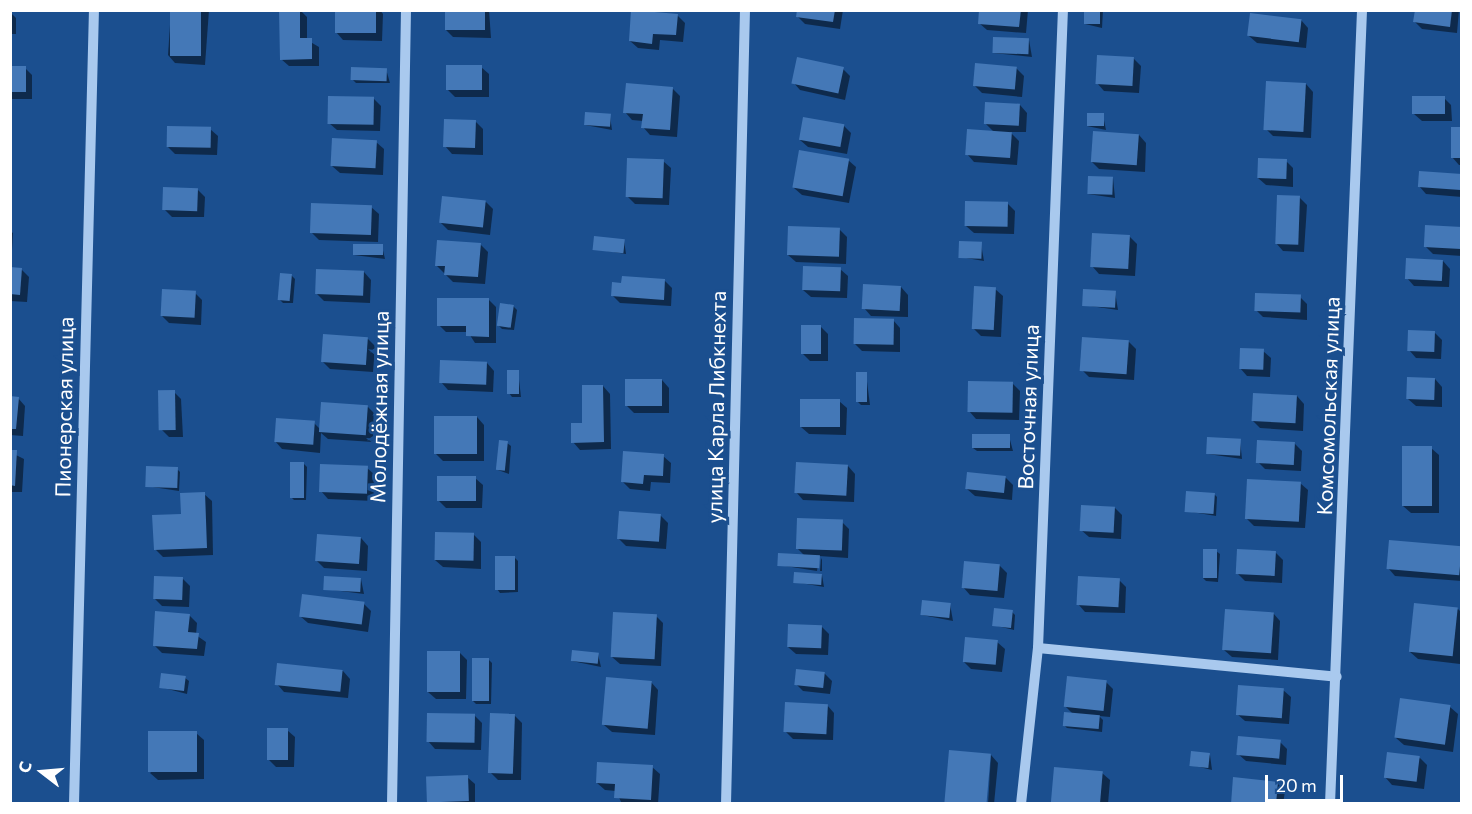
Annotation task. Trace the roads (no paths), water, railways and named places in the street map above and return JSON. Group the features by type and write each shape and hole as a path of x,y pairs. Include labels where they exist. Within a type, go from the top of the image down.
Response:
{"street":[{"name":"Пионерская улица","path":"74,804 94,10"},
{"name":"Молодёжная улица","path":"392,804 406,10"},
{"name":"улица Карла Либкнехта","path":"726,804 745,10"},
{"name":"Восточная улица","path":"1021,804 1038,648 1063,10"},
{"name":"Комсомольская улица","path":"1330,804 1337,677 1362,10"},
{"path":"1038,648 1337,677"}]}
